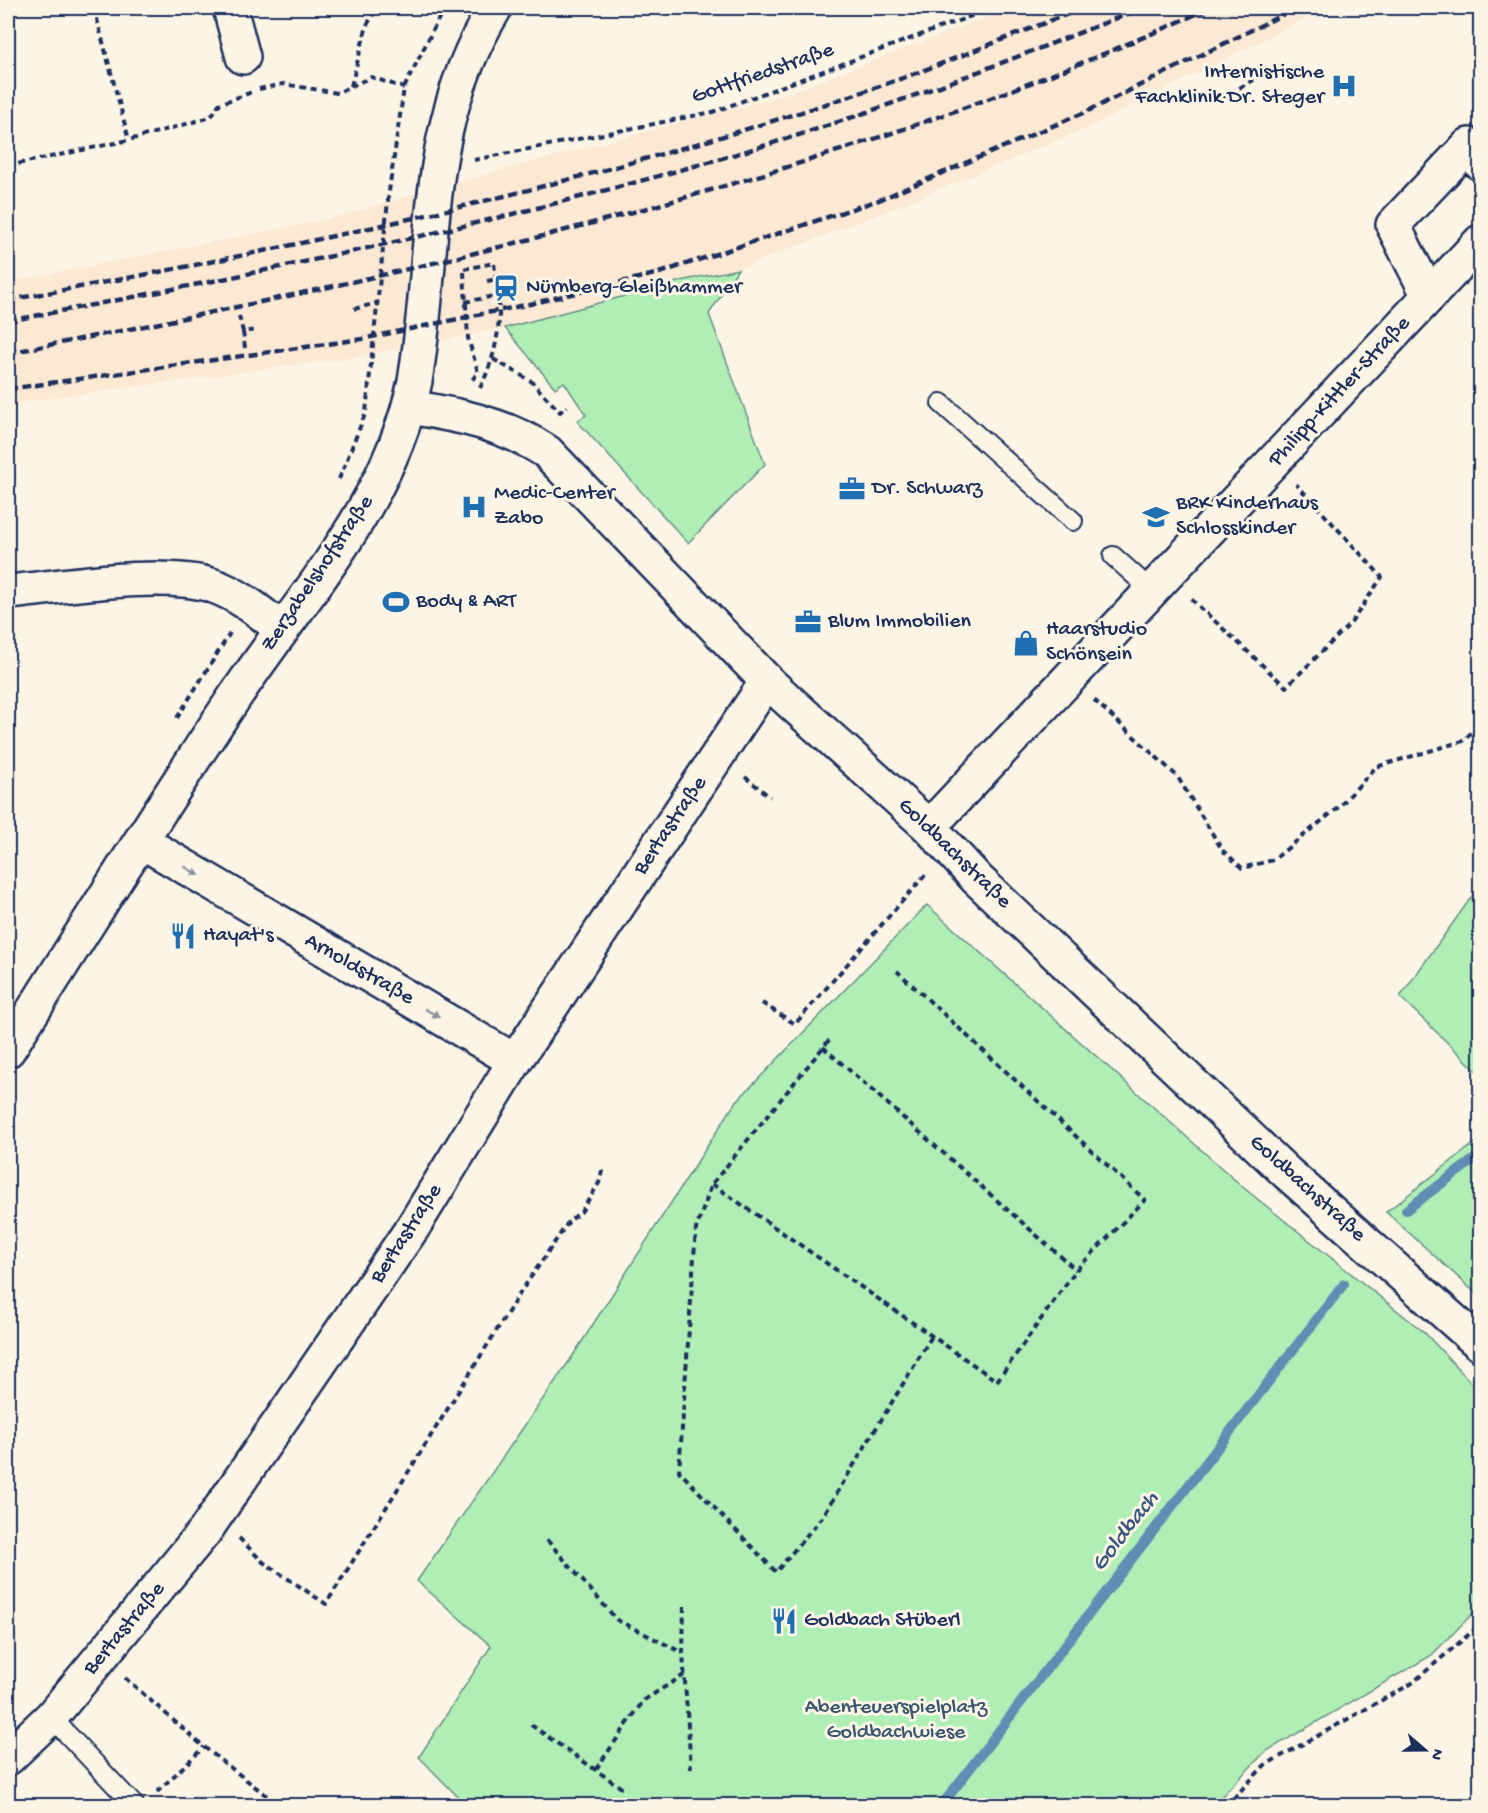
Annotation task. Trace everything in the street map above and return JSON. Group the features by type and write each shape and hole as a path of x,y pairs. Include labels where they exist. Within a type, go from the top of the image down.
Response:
{"street":[{"path":"230,8 243,57"},
{"name":"Zerzabelshofstraße","path":"8,1050 141,841 281,629 355,524 376,487 410,407 419,354 441,142 449,110 466,63 495,8"},
{"name":"Philipp-Kittler-Straße","path":"1429,296 1393,225 1469,145 1480,163"},
{"name":"Philipp-Kittler-Straße","path":"939,838 1071,679 1480,242"},
{"name":"Goldbachstraße","path":"410,407 464,416 495,425 522,435 547,452 766,681 939,838 977,879 1269,1155 1480,1344"},
{"path":"8,592 124,582 191,580 213,586 244,600 281,629"},
{"name":"Bertastraße","path":"8,1758 51,1717 216,1516 413,1227 515,1061 766,681"},
{"name":"Arnoldstraße","path":"141,841 515,1061"}],"lane":[{"path":"941,403 1073,521"},
{"path":"1113,556 1159,583"},
{"path":"51,1717 143,1802"}],"path":[{"path":"94,8 129,140"},
{"path":"351,86 367,25 378,8"},
{"path":"371,357 404,88 444,8"},
{"name":"Gottfriedstraße","path":"468,162 713,112 993,8"},
{"path":"1221,98 1281,65"},
{"path":"8,166 129,140 211,117 219,104 263,88 283,84 337,93 371,77 404,88"},
{"path":"464,269 494,263 499,296 499,331 493,359 477,393"},
{"path":"484,282 508,276"},
{"path":"465,302 499,296"},
{"path":"354,309 376,303"},
{"path":"239,315 245,348"},
{"path":"243,332 255,330"},
{"path":"493,359 531,381 560,412 567,406"},
{"path":"478,372 486,375"},
{"path":"1159,583 1286,687 1351,623 1382,577 1275,462"},
{"path":"1071,679 1177,776 1223,851 1242,868 1273,860 1339,807 1376,768 1463,741 1480,724"},
{"path":"762,1003 795,1024 939,838"},
{"path":"712,1184 997,1381 1076,1270 1145,1200 897,971"},
{"path":"829,1040 712,1184 696,1229 680,1471 776,1572 823,1516 932,1336"},
{"path":"822,1047 1076,1270"},
{"path":"216,1516 263,1562 326,1604 518,1296 569,1221 581,1212 599,1183 603,1167"},
{"path":"547,1540 617,1620 683,1653"},
{"path":"684,1605 683,1653 691,1769"},
{"path":"1226,1806 1265,1765 1411,1684 1480,1624"},
{"path":"101,1658 204,1747 280,1806"},
{"path":"596,1769 644,1700 684,1675"},
{"path":"531,1725 623,1789"},
{"path":"143,1802 204,1747"}],"shaded area":[{"path":"1010,8 1327,8 1090,127 892,209 738,269 685,280 505,328 362,356 8,404 8,282 329,219 457,182 782,95"}],"green space":[{"path":"738,269 709,314 765,464 688,543 577,421 586,415 564,382 555,388 505,328 685,280"},
{"path":"1480,885 1480,1074 1400,997"},
{"name":"Abenteuerspielplatz Goldbachwiese","path":"927,905 1245,1189 1424,1332 1480,1392 1480,1606 1432,1655 1265,1752 1213,1805 466,1805 419,1757 491,1646 417,1581 572,1357 735,1103"},
{"path":"1480,1139 1480,1297 1386,1212"}],"waterway":[{"name":"Goldbach","path":"1406,1210 1480,1155"},
{"name":"Goldbach","path":"941,1806 1344,1284"}],"railway":[{"path":"8,300 336,235 553,184 768,123 874,88 1084,8"},
{"path":"8,321 196,285 382,245 661,175 851,118 1143,8"},
{"path":"8,353 315,290 468,255 620,216 770,172 919,124 1065,69 1210,8"},
{"path":"8,389 362,339 530,304 659,273 879,200 1090,110 1296,8"}],"place":[{"name":"Internistische Fachklinik Dr. Steger","path":"1344,86"},
{"name":"Nürnberg-Gleißhammer","path":"506,288"},
{"name":"Dr. Schwarz","path":"852,489"},
{"name":"Medic-Center Zabo","path":"474,507"},
{"name":"BRK Kinderhaus Schlosskinder","path":"1156,517"},
{"name":"Body & ART","path":"396,602"},
{"name":"Blum Immobilien","path":"808,622"},
{"name":"Haarstudio Schönsein","path":"1026,643"},
{"name":"Hayat's","path":"183,936"},
{"name":"Goldbach Stüberl","path":"784,1621"}]}
